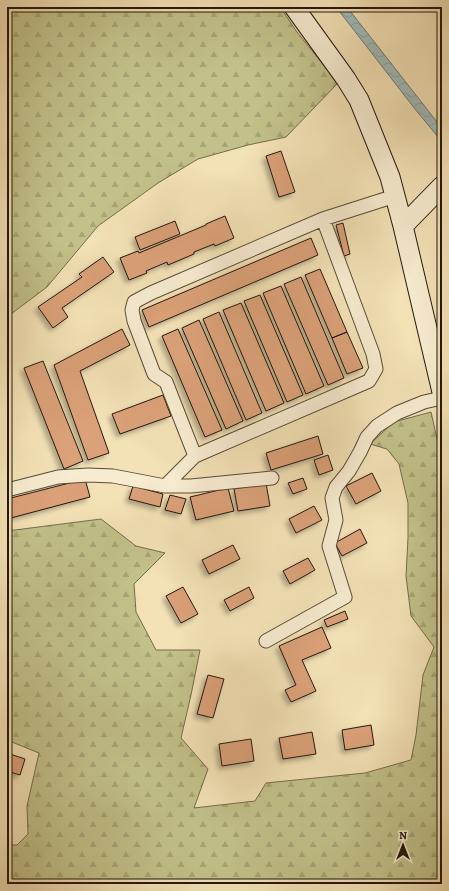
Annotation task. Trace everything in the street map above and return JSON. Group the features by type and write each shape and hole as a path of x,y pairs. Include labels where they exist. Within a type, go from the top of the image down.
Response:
{"street":[{"path":"294,7 360,100 390,177 442,392"},
{"path":"403,226 442,186"},
{"path":"195,456 166,382 154,374 134,321 132,310 134,302 322,219 395,196"},
{"path":"165,486 195,456 369,381 376,369 373,354 322,219"},
{"path":"266,641 345,597 329,546 336,520 332,498 336,487 349,471 367,437 377,426 397,413 424,402 442,398"},
{"path":"7,490 58,477 88,475 113,476 165,486 191,486 272,478"}],"green space":[{"path":"7,7 280,7 297,32 338,83 286,137 248,145 198,159 158,183 98,226 47,287 7,317"},
{"path":"431,412 442,461 442,884 7,884 7,845 17,845 28,834 27,806 39,753 7,740 7,531 101,519 136,546 165,553 134,584 136,612 156,650 200,650 181,738 208,769 194,808 255,801 266,783 365,773 411,760 416,735 423,675 434,647 411,616 406,576 408,503 399,464 387,449 370,444 394,422"}],"water":[{"path":"336,7 347,7 442,127 442,133 438,137 415,109"}],"building":[{"path":"281,151 295,192 279,197 266,156"},
{"path":"225,216 234,238 215,246 214,244 194,252 194,254 168,265 167,262 146,271 147,273 129,280 120,258 138,251 139,253"},
{"path":"175,221 180,234 140,250 135,237"},
{"path":"343,223 350,254 344,256 336,225"},
{"path":"311,238 318,255 149,327 142,310"},
{"path":"103,257 114,272 62,308 68,317 53,328 38,307 82,277 79,274"},
{"path":"320,269 347,332 332,338 305,275"},
{"path":"301,277 344,378 328,385 284,284"},
{"path":"281,286 324,386 306,394 263,293"},
{"path":"260,295 303,395 287,402 244,301"},
{"path":"241,303 284,403 266,411 223,310"},
{"path":"219,312 262,413 246,420 203,319"},
{"path":"199,320 243,421 226,429 182,328"},
{"path":"122,329 130,345 80,371 109,453 88,460 54,365"},
{"path":"178,329 222,430 205,437 162,336"},
{"path":"347,332 363,368 347,374 332,338"},
{"path":"43,361 83,461 64,469 24,368"},
{"path":"163,395 171,416 120,434 112,414"},
{"path":"318,436 323,454 271,470 266,453"},
{"path":"328,455 333,470 319,475 314,460"},
{"path":"372,473 381,491 356,504 346,486"},
{"path":"303,478 307,489 293,494 288,483"},
{"path":"85,479 90,497 7,519 7,499"},
{"path":"266,483 270,506 238,511 234,489"},
{"path":"133,486 163,494 160,507 129,499"},
{"path":"228,488 234,511 196,520 190,497"},
{"path":"170,495 186,499 181,514 165,510"},
{"path":"314,506 322,520 296,533 289,519"},
{"path":"360,529 367,543 342,556 335,543"},
{"path":"233,545 240,559 209,574 202,560"},
{"path":"308,558 315,570 290,584 283,571"},
{"path":"183,587 198,614 181,623 166,596"},
{"path":"249,587 254,598 230,611 224,600"},
{"path":"345,611 348,619 327,627 324,620"},
{"path":"322,627 331,648 302,660 316,691 291,702 285,690 296,685 279,646"},
{"path":"208,675 224,679 213,718 197,714"},
{"path":"371,725 374,745 345,750 342,730"},
{"path":"312,732 316,754 283,759 279,738"},
{"path":"251,739 254,761 222,766 219,744"},
{"path":"7,753 25,759 20,775 7,771"}]}
